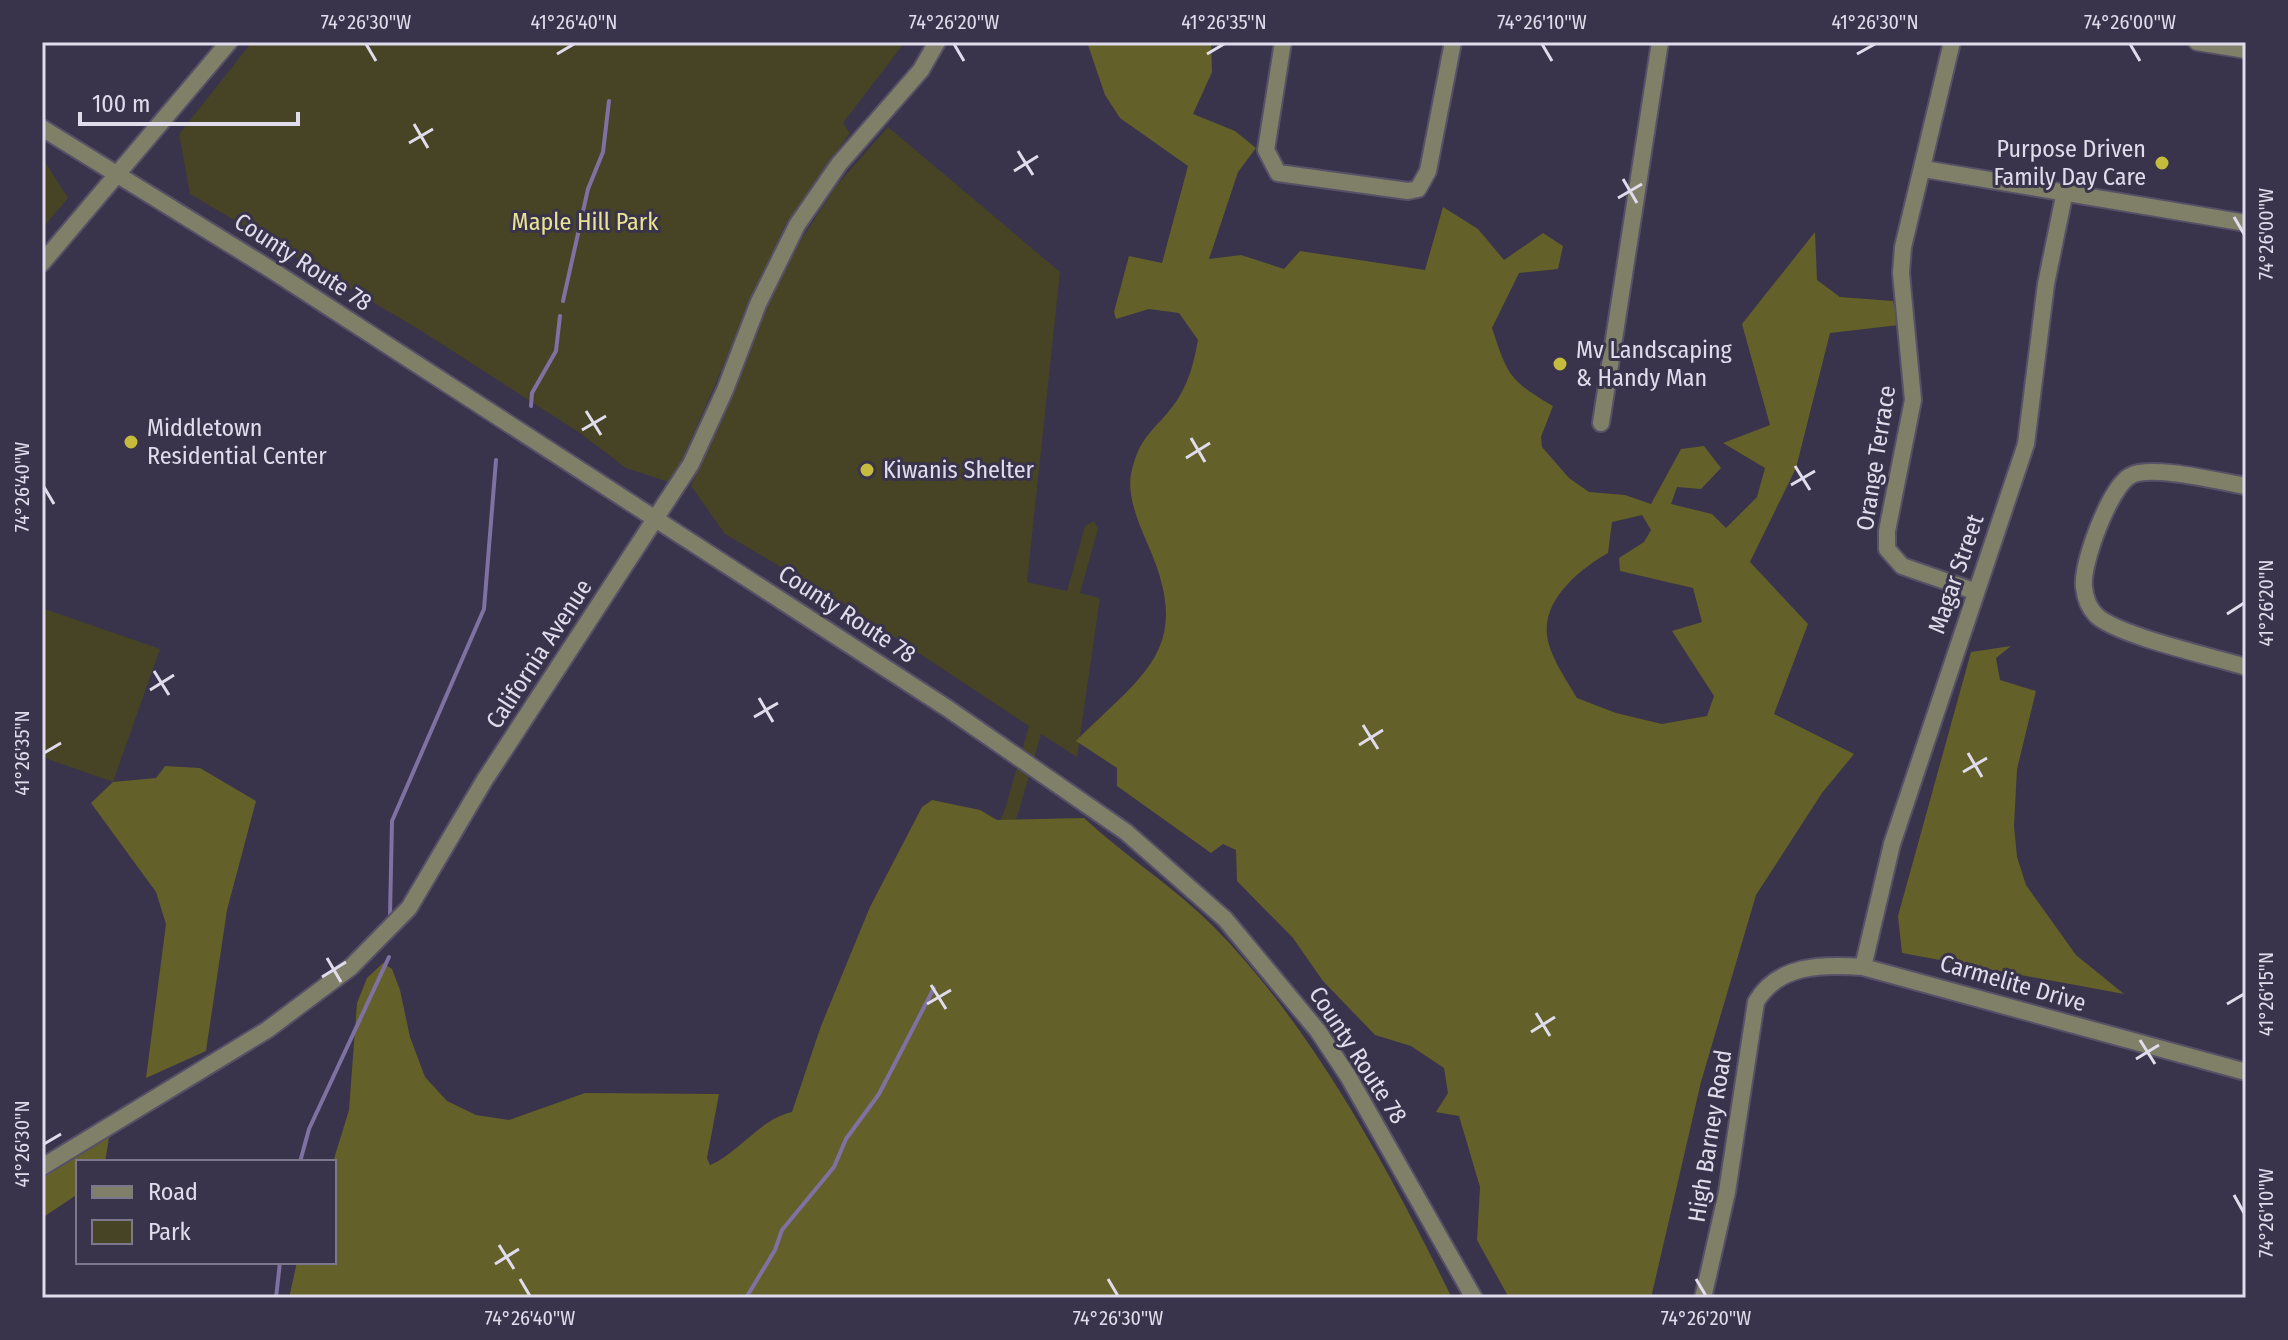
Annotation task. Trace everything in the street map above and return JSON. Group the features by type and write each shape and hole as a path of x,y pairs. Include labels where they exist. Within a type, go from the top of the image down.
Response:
{"street":[{"path":"42,263 229,42"},
{"name":"California Avenue","path":"42,1167 267,1030 351,967 391,929 425,885 484,781 657,520 708,429 758,304 797,225 839,164 921,70 937,42"},
{"path":"1283,42 1266,150 1268,160 1283,176 1383,190 1418,189 1428,171 1453,42"},
{"path":"1601,423 1621,313 1660,42"},
{"name":"Orange Terrace","path":"1952,42 1903,247 1901,273 1913,400 1887,549 1902,566 1974,591"},
{"path":"2197,42 2246,50"},
{"name":"County Route 78","path":"42,128 657,520 1072,792 1179,876 1225,919 1318,1031 1356,1089 1474,1298"},
{"path":"1924,169 2246,223"},
{"name":"Magar Street","path":"1863,967 1892,844 1974,591 2026,444 2033,411 2046,284 2065,191"},
{"path":"2246,486 2149,473 2130,476 2110,499 2088,562 2084,587 2089,606 2109,625 2246,667"},
{"name":"Carmelite Drive","path":"1768,984 1793,971 1863,967 2246,1072"},
{"name":"High Barney Road","path":"1703,1298 1727,1192 1753,1015 1756,1002 1768,984"}],"green space":[{"name":"Maple Hill Park","path":"252,42 905,42 843,123 850,133 785,225 672,483 626,468 580,433 420,330 190,194 179,134"},
{"path":"888,127 1060,272 1027,582 1067,591 1085,526 1094,521 1098,529 1080,593 1100,598 1077,757 1041,734 1018,814 898,1103 884,1099 1005,809 1029,726 852,609 725,534 691,486 784,266 836,186"},
{"path":"42,157 68,198 42,229"},
{"path":"42,608 160,649 113,782 42,757"}],"shaded area":[{"path":"1087,42 1211,42 1212,72 1193,114 1235,131 1256,148 1238,172 1209,259 1241,255 1284,269 1300,251 1425,270 1443,207 1478,229 1504,260 1543,233 1563,246 1558,269 1519,273 1492,328 1512,375 1527,390 1553,406 1541,437 1542,447 1569,478 1589,492 1625,495 1651,504 1681,449 1704,446 1721,468 1701,489 1677,487 1671,504 1712,514 1726,528 1757,497 1765,468 1723,443 1770,425 1742,324 1815,232 1817,280 1840,297 1893,301 1899,325 1830,333 1796,468 1750,562 1808,624 1774,714 1854,754 1822,793 1756,895 1701,1082 1651,1298 1509,1298 1477,1240 1480,1187 1459,1116 1436,1112 1448,1093 1444,1068 1411,1046 1375,1035 1323,981 1293,938 1237,881 1236,850 1223,844 1211,853 1117,786 1117,768 1076,741 1141,676 1155,656 1164,635 1166,610 1161,580 1135,510 1131,474 1139,448 1183,390 1198,340 1179,313 1149,309 1116,319 1114,312 1129,256 1162,263 1188,166 1120,118 1105,95","holes":["1642,515 1651,530 1644,542 1619,558 1620,571 1693,588 1702,622 1672,631 1714,696 1707,716 1662,724 1616,713 1577,698 1555,659 1547,635 1547,622 1557,597 1575,576 1608,553 1612,522"]},
{"path":"2011,646 1996,658 2000,680 2036,691 2017,769 2014,826 2017,857 2026,885 2076,955 2124,994 1902,953 1898,916 1971,652"},
{"path":"165,766 200,768 256,801 227,910 206,1051 146,1078 166,924 156,892 91,803 113,782 156,778"},
{"path":"932,800 980,810 997,820 1084,818 1214,927 1285,1010 1317,1055 1375,1151 1452,1298 289,1298 297,1264 336,1264 334,1160 349,1110 357,1003 367,978 383,963 392,969 400,990 410,1037 425,1077 447,1101 476,1115 509,1120 585,1093 719,1094 707,1158 710,1165 770,1121 792,1112 821,1026 870,907 922,807"},
{"path":"110,1132 105,1160 76,1160 76,1195 42,1218 42,1178"}],"waterway":[{"path":"563,301 588,189 603,152 609,101"},
{"path":"531,406 532,393 556,351 560,316"},
{"path":"390,915 392,821 484,609 496,460"},
{"path":"301,1160 309,1129 389,957"},
{"path":"746,1298 775,1250 782,1230 834,1167 846,1139 879,1094 934,988"},
{"path":"276,1298 280,1264"}],"place":[{"name":"Purpose Driven Family Day Care","path":"2162,163"},
{"name":"Mv Landscaping & Handy Man","path":"1560,364"},
{"name":"Middletown Residential Center","path":"131,442"},
{"name":"Kiwanis Shelter","path":"867,470"}]}
